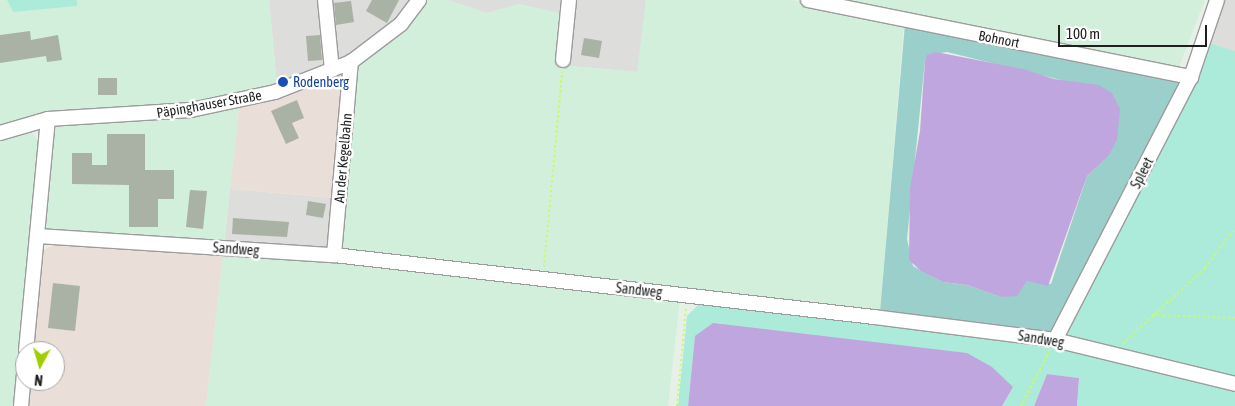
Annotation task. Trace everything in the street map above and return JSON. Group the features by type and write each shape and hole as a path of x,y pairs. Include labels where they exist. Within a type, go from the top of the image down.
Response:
{"street":[{"path":"325,0 332,70"},
{"name":"Päpinghauser Straße","path":"0,133 48,119 191,110 274,92 351,62 401,24 419,0"},
{"path":"563,60 569,0"},
{"name":"Bohnort","path":"808,0 1191,77"},
{"name":"Spleet","path":"1055,340 1191,77 1217,0"},
{"name":"An der Kegelbahn","path":"334,255 351,62"},
{"path":"27,341 48,119"},
{"name":"Sandweg","path":"37,236 334,255 1055,340 1235,384"},
{"path":"21,406 22,391"}],"path":[{"path":"543,279 563,60"},
{"path":"1110,354 1205,268 1235,229"},
{"path":"677,406 688,296"},
{"path":"1153,315 1235,318"},
{"path":"1021,406 1055,340"}],"shaded area":[{"path":"7,0 77,0 77,6 13,12"},
{"path":"269,0 426,0 396,36 277,86"},
{"path":"447,0 646,0 638,72 560,65 520,4 487,13"},
{"path":"1219,0 1235,0 1235,51 1206,42"},
{"path":"905,24 1179,79 1182,88 1053,336 880,312","holes":["947,52 1073,83 1097,166 1087,176 1051,284 1027,281 1021,289 1001,297 967,285 943,282 913,266 907,239 925,60 928,55"]},
{"path":"1206,42 1235,51 1235,380 1062,338"},
{"path":"936,52 1023,69 1054,79 1099,85 1112,93 1120,109 1117,140 1109,155 1087,176 1048,286 1027,281 1017,296 1001,297 967,285 943,282 921,271 909,260 910,189 920,131 925,60 927,55"},
{"path":"343,70 345,72 335,198 230,189 239,106"},
{"path":"230,189 335,198 329,249 224,245"},
{"path":"55,243 223,254 206,406 25,406 27,391 65,391 65,341 32,341 41,252"},
{"path":"700,303 1033,342 1235,390 1235,406 1077,406 1079,378 1047,374 1034,406 1002,406 1013,387 695,336 688,406 678,406 687,316"},
{"path":"713,323 967,353 992,367 1013,387 1002,406 688,406 695,336"},
{"path":"1047,374 1079,378 1077,406 1034,406"}],"green space":[{"path":"0,0 7,0 13,12 77,6 77,0 269,0 277,86 221,100 0,127"},
{"path":"426,0 447,0 487,13 520,4 565,14 560,65 637,72 646,0 792,0 904,24 880,312 345,251 339,241 356,62 396,36"},
{"path":"833,0 1205,0 1177,72"},
{"path":"239,106 224,245 42,234 54,128 63,123 155,120"},
{"path":"30,130 42,145 23,341 15,341 15,391 18,391 17,406 0,406 0,138"},
{"path":"223,254 348,259 680,298 668,406 206,406"}],"building":[{"path":"372,0 399,0 387,23 366,11"},
{"path":"351,1 354,22 336,25 334,3"},
{"path":"30,31 31,40 58,35 62,60 47,62 46,56 0,63 0,35"},
{"path":"320,35 322,60 308,61 306,36"},
{"path":"584,38 602,41 599,58 581,55"},
{"path":"98,78 117,78 117,95 98,95"},
{"path":"297,100 304,118 292,123 299,138 286,144 271,111"},
{"path":"107,134 145,134 145,170 174,170 174,199 158,199 158,227 129,227 129,185 72,184 72,153 92,153 92,165 107,165"},
{"path":"190,190 207,191 203,229 186,227"},
{"path":"308,201 326,204 323,218 306,215"},
{"path":"233,218 289,222 287,237 232,234"},
{"path":"53,283 80,286 75,331 48,328"}],"place":[{"name":"Rodenberg","path":"283,82"}]}
